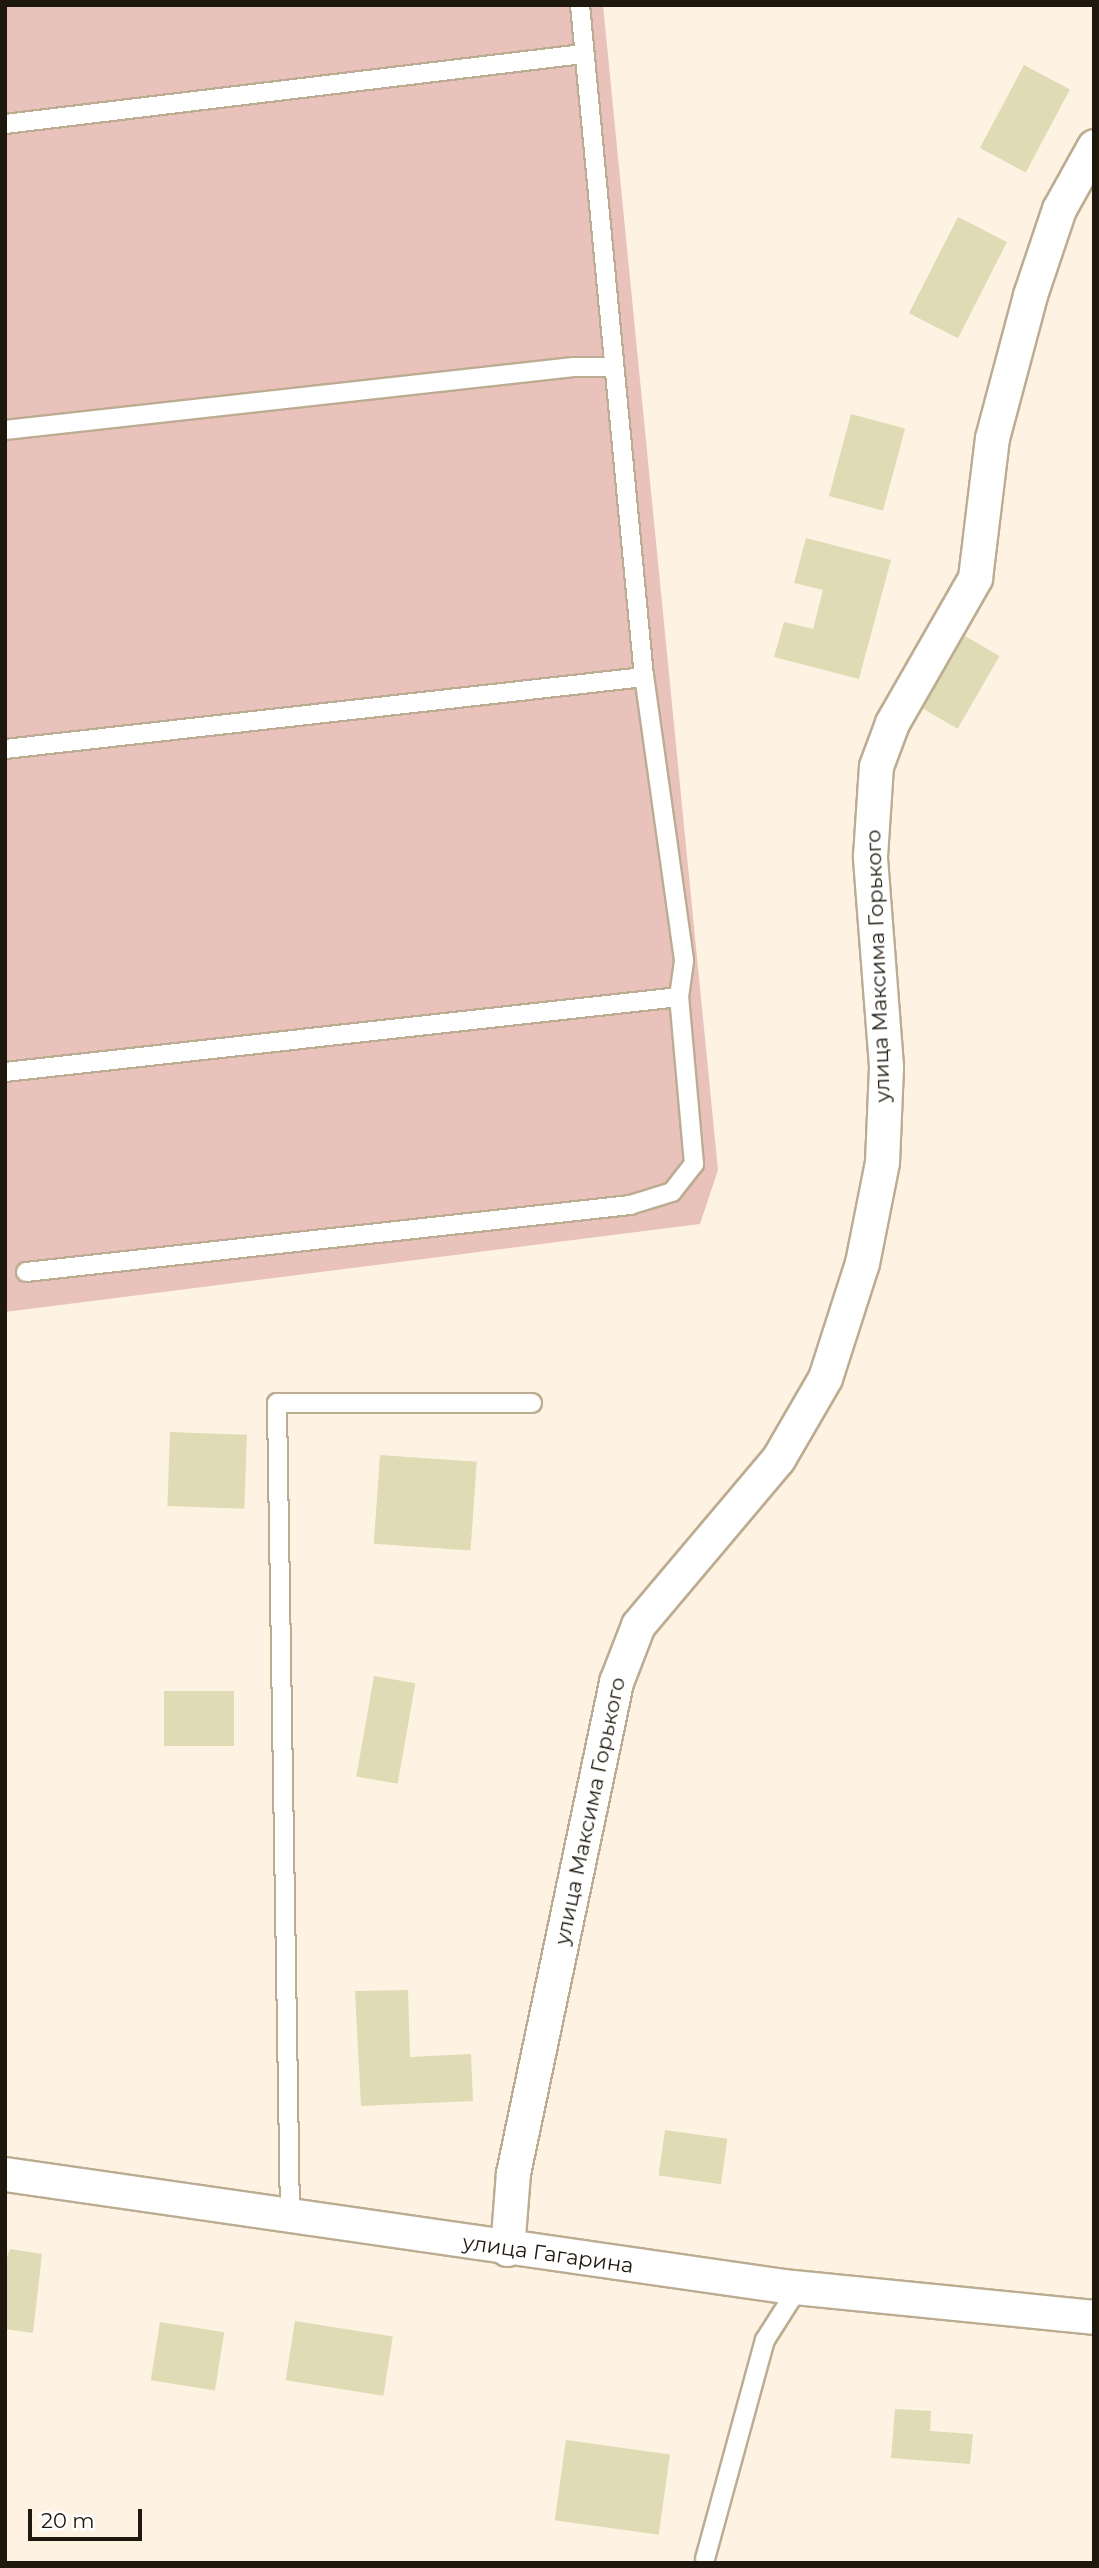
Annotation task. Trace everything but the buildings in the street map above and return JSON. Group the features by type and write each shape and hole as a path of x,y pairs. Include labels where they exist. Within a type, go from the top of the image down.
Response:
{"street":[{"name":"улица Максима Горького","path":"507,2249 513,2174 616,1682 638,1625 778,1459 825,1378 862,1263 882,1162 886,1066 870,856 876,766 891,723 975,578 992,438 1030,295 1059,209 1094,146"},
{"name":"улица Гагарина","path":"5,2174 507,2249 798,2288 1094,2316"}],"lane":[{"path":"26,1272 630,1205 672,1192 694,1164 679,997 684,960 644,677 611,367 608,271 583,54 580,5"},
{"path":"5,124 583,54"},
{"path":"5,430 574,367 611,367"},
{"path":"5,749 644,677"},
{"path":"5,1072 679,997"},
{"path":"290,2216 277,1403 532,1403"},
{"path":"705,2559 765,2340 798,2288"}],"shaded area":[{"path":"5,5 603,5 718,1170 700,1224 5,1312"}]}
